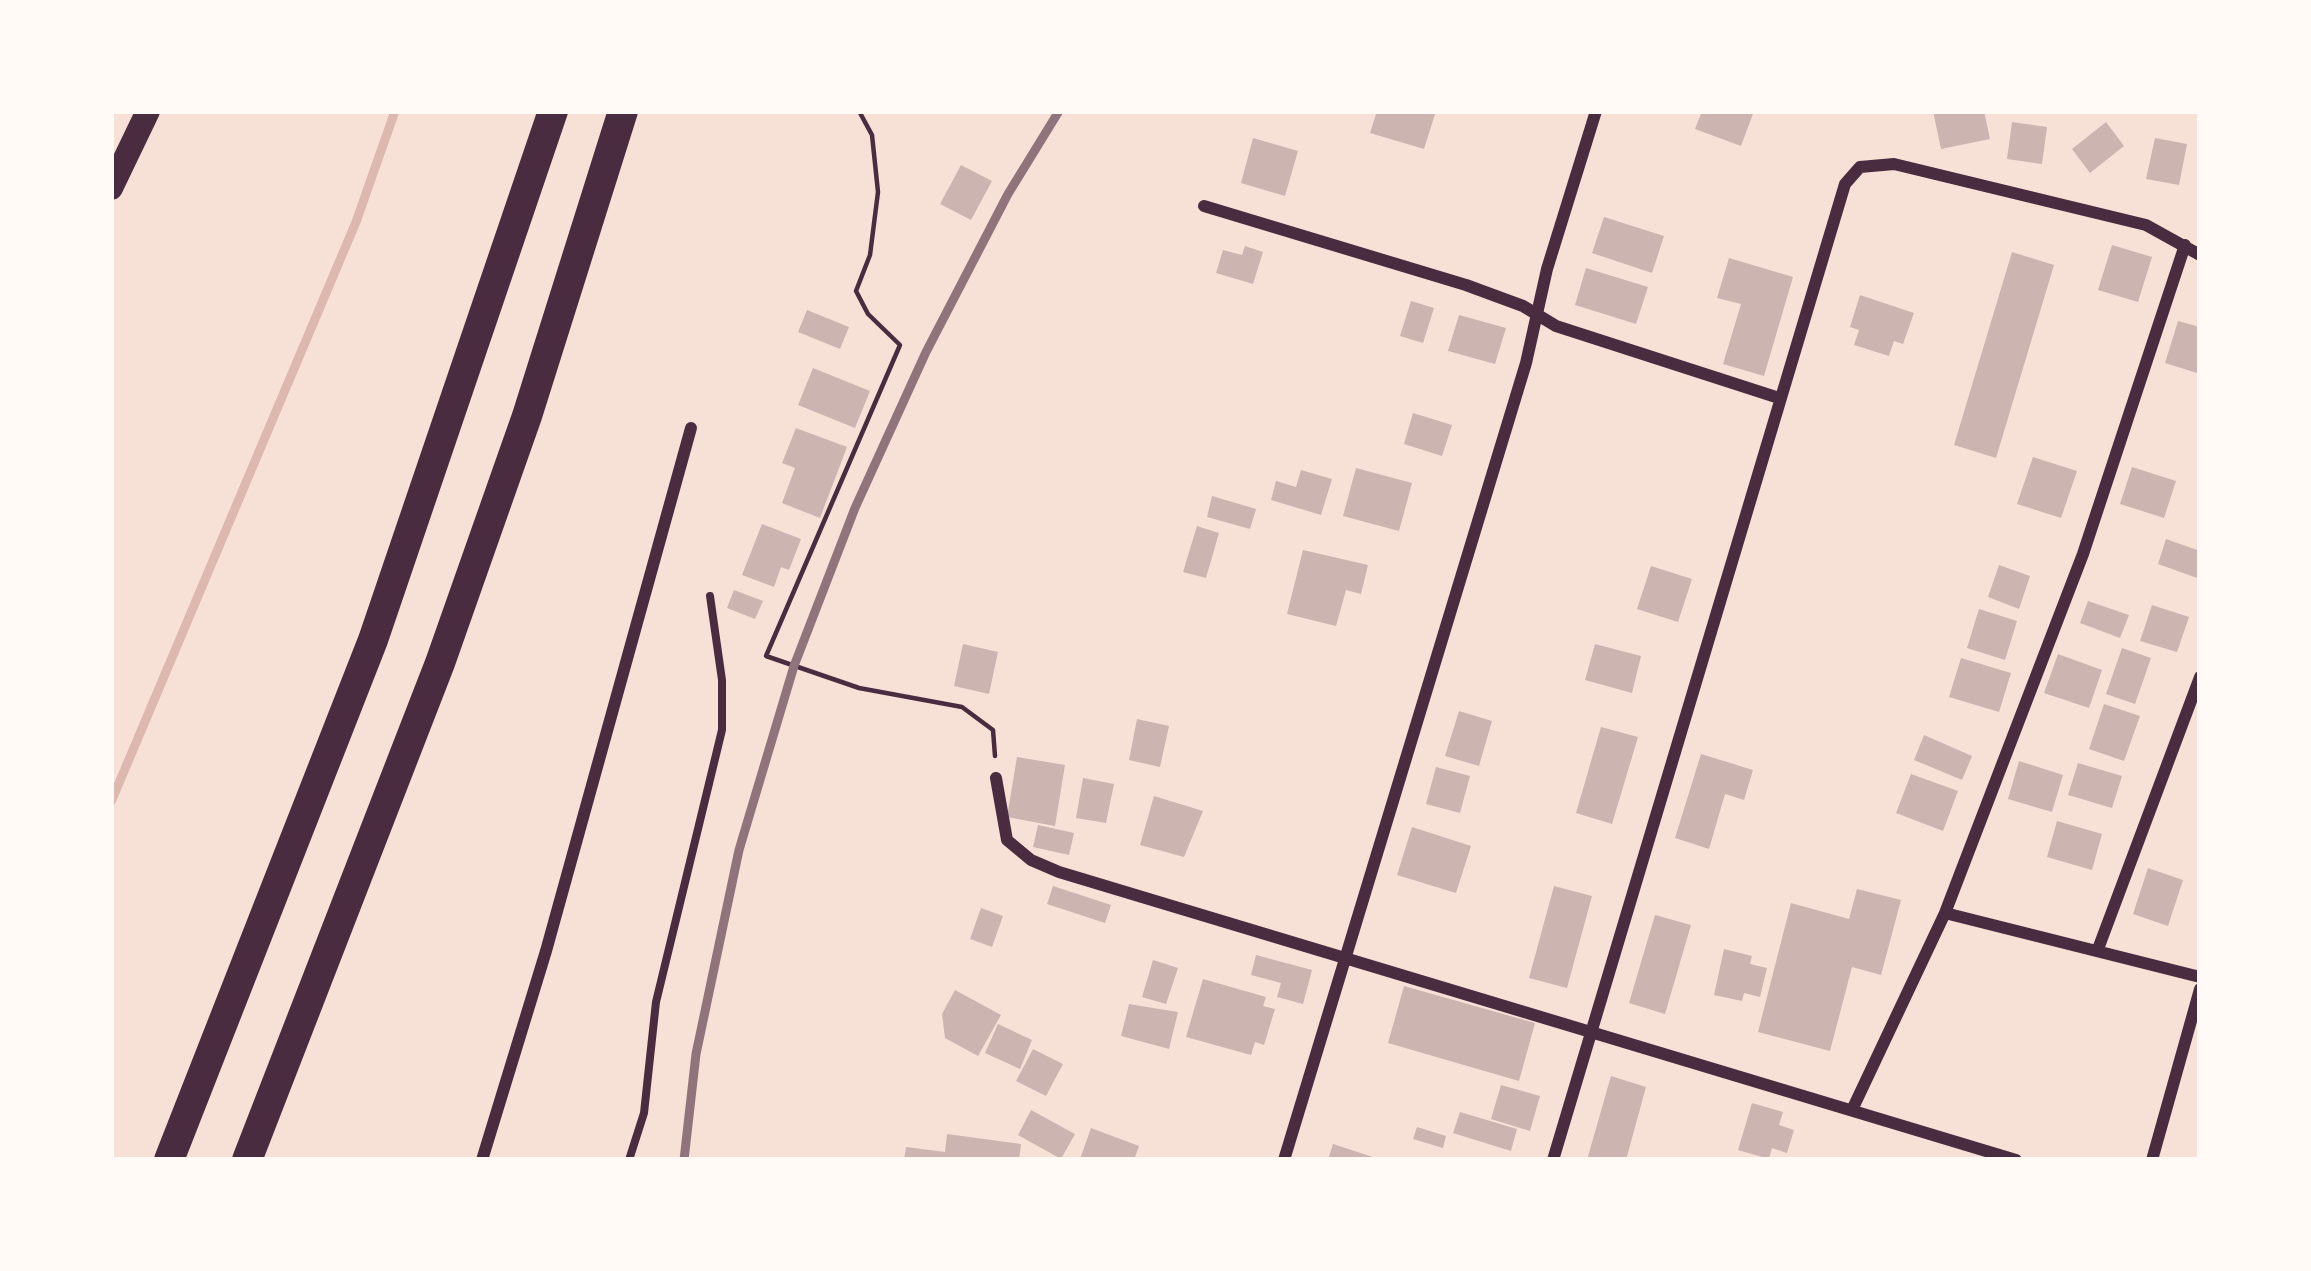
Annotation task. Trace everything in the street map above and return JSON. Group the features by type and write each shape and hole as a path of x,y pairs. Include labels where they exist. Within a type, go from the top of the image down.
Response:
{"highway":[{"path":"169,1160 373,640 553,111"},
{"path":"247,1160 440,663 548,352 623,111"}],"main road":[{"path":"111,188 148,111"}],"street":[{"path":"1284,1160 1596,111"},
{"path":"1553,1160 1828,227 1845,184 1860,167 1894,164 2146,225 2200,255"},
{"path":"1204,206 1466,285 1538,316 1779,398"},
{"path":"1852,1110 1945,914 2084,554 2185,245"},
{"path":"482,1160 546,951 691,428"},
{"path":"2098,949 2200,677"},
{"path":"996,778 1007,840 1031,860 2016,1160"},
{"path":"1945,914 2200,977"},
{"path":"2152,1160 2200,989"}],"lane":[{"path":"629,1160 644,1113 656,1002 722,730 722,680 710,596"}],"path":[{"path":"859,111 872,135 878,192 870,255 856,291 868,314 900,345 766,656 860,688 962,707 993,730 996,778"}],"building":[{"path":"1377,111 1436,111 1424,149 1370,133"},
{"path":"1702,111 1754,111 1741,146 1695,129"},
{"path":"1933,111 1984,111 1990,139 1941,149"},
{"path":"2012,122 2047,127 2042,164 2007,159"},
{"path":"2106,122 2124,146 2090,173 2072,149"},
{"path":"1253,138 1298,151 1285,196 1241,183"},
{"path":"2155,138 2187,144 2179,185 2146,179"},
{"path":"961,165 992,181 971,220 940,204"},
{"path":"1604,217 1664,236 1652,273 1592,253"},
{"path":"2112,245 2152,257 2138,302 2098,290"},
{"path":"1245,246 1263,252 1253,284 1216,273 1223,250 1242,255"},
{"path":"2012,252 2054,265 1996,458 1954,445"},
{"path":"1729,258 1793,277 1764,376 1723,364 1741,304 1717,298"},
{"path":"1586,268 1648,287 1636,324 1575,305"},
{"path":"1860,295 1914,313 1903,344 1894,341 1889,356 1854,345 1859,330 1850,327"},
{"path":"1411,301 1434,308 1423,343 1400,336"},
{"path":"807,310 849,327 840,349 798,332"},
{"path":"1459,315 1506,328 1495,364 1448,351"},
{"path":"2178,321 2200,327 2200,374 2165,363"},
{"path":"813,368 870,391 855,428 798,405"},
{"path":"1413,413 1452,425 1442,456 1404,444"},
{"path":"796,428 847,447 820,518 782,503 795,468 782,463"},
{"path":"2033,457 2077,471 2061,518 2017,504"},
{"path":"2132,467 2176,481 2164,518 2120,504"},
{"path":"1356,468 1412,483 1399,531 1343,516"},
{"path":"1301,470 1332,479 1321,515 1271,500 1276,481 1296,487"},
{"path":"1212,496 1256,509 1250,529 1207,517"},
{"path":"762,524 801,539 789,570 781,567 774,587 742,575"},
{"path":"1197,526 1219,533 1206,578 1183,572"},
{"path":"2166,539 2200,551 2200,579 2158,564"},
{"path":"1303,550 1368,565 1361,594 1346,590 1336,626 1287,614"},
{"path":"1999,565 2030,576 2019,609 1988,597"},
{"path":"1651,566 1692,579 1678,622 1637,609"},
{"path":"734,590 763,601 755,619 727,608"},
{"path":"2088,601 2129,615 2120,638 2080,623"},
{"path":"2152,605 2189,617 2177,652 2140,641"},
{"path":"1979,609 2017,621 2005,660 1967,648"},
{"path":"963,644 998,652 989,694 954,686"},
{"path":"1595,644 1641,656 1632,693 1585,680"},
{"path":"2122,648 2151,658 2135,704 2106,694"},
{"path":"2058,654 2102,670 2089,708 2044,693"},
{"path":"1961,658 2011,673 1999,712 1949,697"},
{"path":"2104,704 2140,716 2124,761 2089,749"},
{"path":"1459,711 1492,721 1479,766 1445,756"},
{"path":"1137,719 1169,726 1160,767 1129,760"},
{"path":"1601,727 1638,737 1612,824 1576,813"},
{"path":"1924,735 1972,756 1962,780 1914,760"},
{"path":"1701,754 1753,770 1744,800 1725,794 1709,849 1675,838"},
{"path":"1017,757 1065,765 1055,826 1007,817"},
{"path":"2019,761 2063,775 2052,812 2008,799"},
{"path":"2078,763 2122,776 2112,808 2068,795"},
{"path":"1436,767 1470,776 1460,813 1426,804"},
{"path":"1911,774 1958,791 1943,831 1896,813"},
{"path":"1083,778 1114,784 1106,823 1076,818"},
{"path":"1154,796 1203,811 1184,857 1140,845"},
{"path":"2057,821 2102,834 2092,870 2047,857"},
{"path":"1038,825 1074,833 1069,855 1033,847"},
{"path":"1412,827 1471,846 1456,893 1397,875"},
{"path":"2148,868 2183,880 2168,926 2133,914"},
{"path":"1053,886 1111,905 1105,923 1047,904"},
{"path":"1554,886 1592,896 1567,988 1529,978"},
{"path":"1857,889 1901,900 1881,975 1852,967 1830,1051 1758,1032 1791,903 1849,919"},
{"path":"981,908 1003,916 992,947 970,939"},
{"path":"1655,915 1691,925 1665,1014 1629,1003"},
{"path":"1724,949 1752,956 1750,964 1767,968 1760,997 1744,993 1742,1001 1714,995"},
{"path":"1256,955 1312,970 1303,1004 1277,997 1281,983 1251,975"},
{"path":"1153,960 1178,968 1166,1004 1142,997"},
{"path":"1203,979 1266,997 1263,1006 1275,1009 1264,1045 1255,1042 1251,1055 1186,1037"},
{"path":"1404,986 1535,1023 1519,1081 1388,1043"},
{"path":"955,990 1001,1015 978,1056 945,1038 942,1014"},
{"path":"1129,1004 1178,1012 1169,1049 1121,1036"},
{"path":"998,1024 1032,1040 1020,1069 985,1053"},
{"path":"1033,1049 1063,1064 1046,1096 1016,1081"},
{"path":"1611,1076 1646,1087 1626,1160 1587,1160"},
{"path":"1501,1085 1540,1096 1530,1131 1491,1119"},
{"path":"1752,1103 1783,1112 1779,1125 1794,1130 1787,1153 1772,1148 1769,1159 1738,1150"},
{"path":"1031,1110 1075,1134 1061,1159 1018,1135"},
{"path":"1460,1112 1517,1129 1511,1151 1453,1133"},
{"path":"1417,1127 1446,1136 1443,1148 1413,1139"},
{"path":"1091,1128 1139,1146 1134,1160 1080,1159"},
{"path":"947,1134 1021,1144 1019,1160 904,1160 906,1147 945,1152"},
{"path":"1333,1144 1379,1159 1379,1160 1328,1160"}],"waterway":[{"path":"111,802 356,222 395,111"}],"railway":[{"path":"684,1160 696,1054 739,850 794,666 855,508 926,352 1008,194 1059,111"}]}
